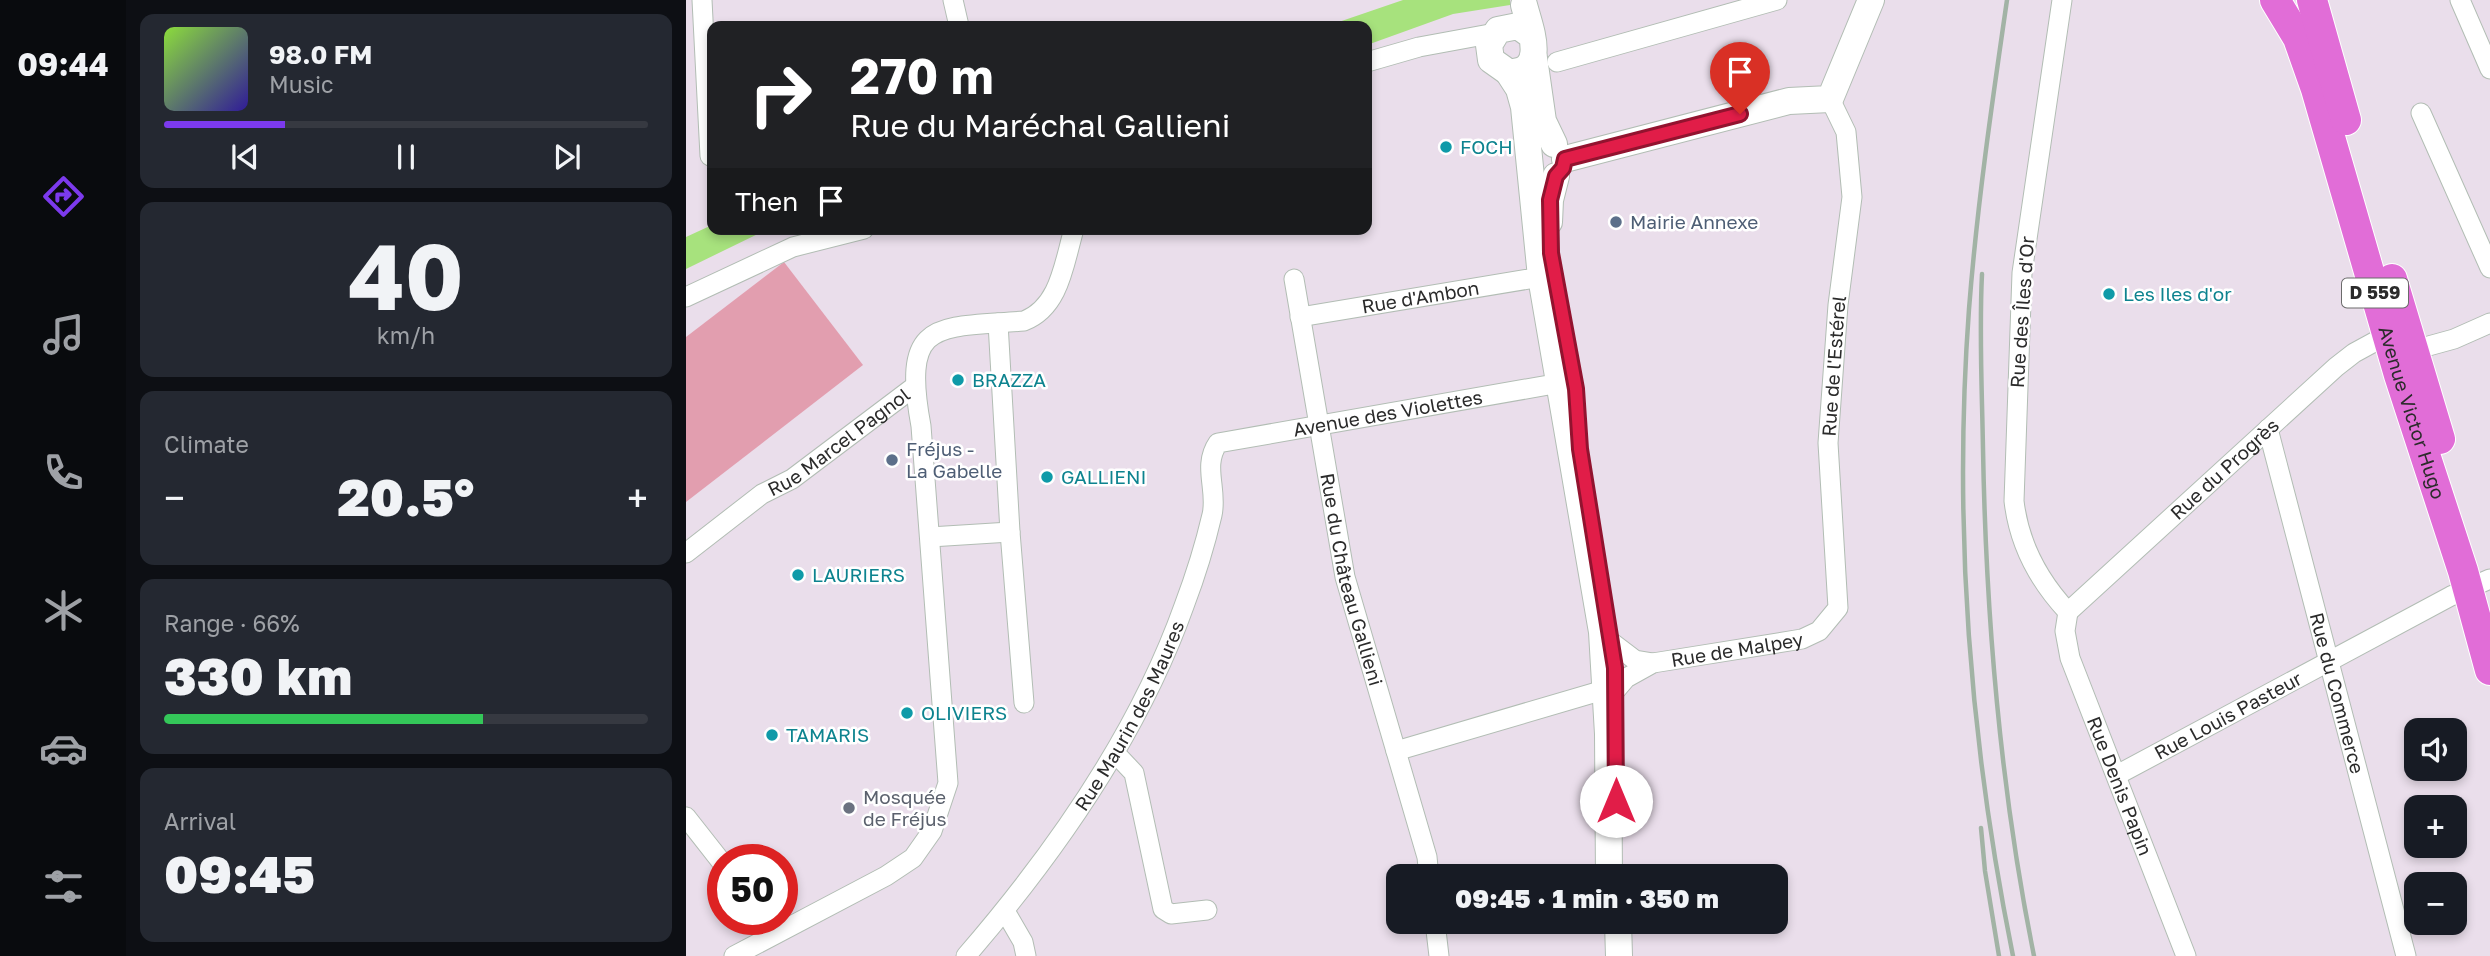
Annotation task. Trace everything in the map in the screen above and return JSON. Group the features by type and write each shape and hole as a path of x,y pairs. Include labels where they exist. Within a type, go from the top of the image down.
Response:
{"main road":[{"path":"1547,161 1789,101 1830,99 1871,0"},
{"name":"Avenue Victor Hugo","path":"2275,0 2298,38 2316,89 2387,335 2480,584 2490,670"},
{"name":"Avenue Victor Hugo","path":"2312,0 2490,618"},
{"path":"1500,66 1522,70 1525,28"},
{"path":"1525,28 1489,45 1500,66 1521,94 1547,161 1541,277 1611,690 1609,864"},
{"path":"1525,28 1543,121 1554,282 1576,389 1580,449 1610,641 1616,864"},
{"path":"1610,934 1611,956"},
{"path":"1618,934 1619,956"}],"street":[{"path":"702,0 707,98"},
{"path":"953,0 957,21"},
{"path":"1372,61 1525,28 1777,0"},
{"name":"Rue des Îles d'Or","path":"2062,0 2022,273 2014,500 2018,528 2027,555 2068,612"},
{"path":"2460,0 2490,69"},
{"path":"1372,69 1454,50 1465,50 1500,66"},
{"name":"Rue de l'Estérel","path":"1819,631 1838,608 1828,443 1838,305 1852,197 1846,132 1830,99"},
{"path":"2421,113 2490,268"},
{"path":"686,289 784,241 806,235"},
{"path":"686,297 793,247 840,235"},
{"name":"Rue Marcel Pagnol","path":"686,553 762,494 792,479 914,387 923,342 930,334 953,326 1035,317 1052,302 1072,235"},
{"name":"Rue d'Ambon","path":"1300,317 1541,277"},
{"name":"Rue du Château Gallieni","path":"1294,279 1345,577 1428,864"},
{"path":"998,323 1010,531 1024,703"},
{"path":"2414,350 2454,339 2490,323"},
{"name":"Rue du Progrès","path":"2068,612 2354,353 2387,335"},
{"name":"Avenue des Violettes","path":"1218,443 1560,383"},
{"path":"798,914 886,876 913,858 932,831 948,783 922,426 914,387"},
{"name":"Rue du Commerce","path":"2268,429 2406,956"},
{"name":"Rue Maurin des Maures","path":"966,956 1005,911 1116,754 1165,656 1185,604 1213,512 1209,455 1218,443"},
{"path":"930,537 1010,531"},
{"name":"Rue Louis Pasteur","path":"2117,775 2480,584"},
{"name":"Rue Denis Papin","path":"2068,612 2065,631 2070,658 2186,956"},
{"name":"Rue de Malpey","path":"1610,641 1635,660 1653,663 1802,639 1819,631"},
{"name":"Rue de Malpey","path":"1611,690 1653,663"},
{"path":"1396,751 1611,690"},
{"path":"1116,754 1134,773 1163,909 1171,914 1207,910"},
{"path":"686,817 707,844"},
{"path":"1005,911 1023,942 1026,956"},
{"path":"1436,934 1439,956"},
{"path":"734,956 759,935"}],"shaded area":[{"path":"1403,0 1510,0 1510,5 1453,14 1372,43 1372,21 1342,21"},
{"path":"707,227 707,235 756,235 686,269 686,237"},
{"path":"784,262 863,365 686,502 686,337"}],"railway":[{"path":"2007,0 1972,270 1963,472 1969,634 1976,715 1998,876 2013,956"},
{"path":"1982,274 1983,449 1991,640 2012,830 2034,956"},
{"path":"1981,828 1999,956"}],"place":[{"name":"FOCH","path":"1446,147"},
{"name":"Mairie Annexe","path":"1616,222"},
{"name":"Les Iles d'or","path":"2109,294"},
{"name":"BRAZZA","path":"958,380"},
{"name":"Fréjus - La Gabelle","path":"892,460"},
{"name":"GALLIENI","path":"1047,477"},
{"name":"LAURIERS","path":"798,575"},
{"name":"OLIVIERS","path":"907,713"},
{"name":"TAMARIS","path":"772,735"},
{"name":"Mosquée de Fréjus","path":"849,808"}],"route":[{"path":"1616,801 1615,668 1580,449 1576,389 1554,282 1548,213 1550,200 1556,176 1563,168 1565,159 1740,114"}]}
